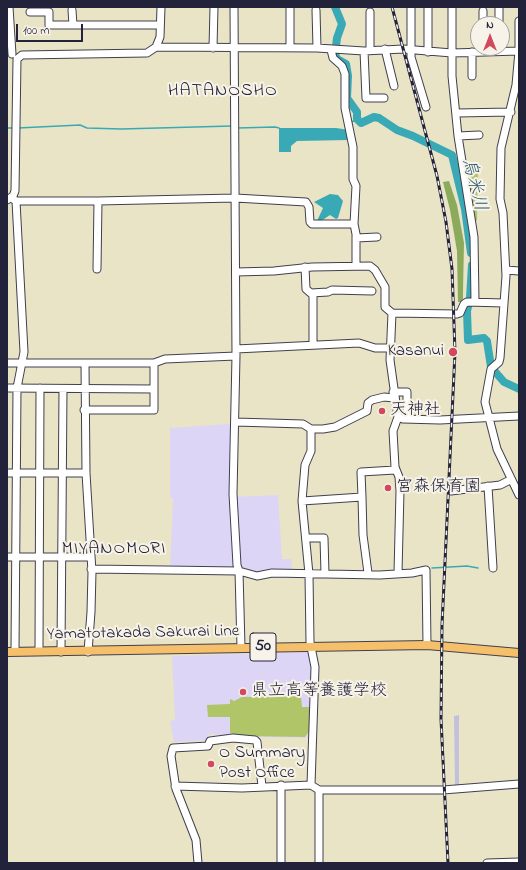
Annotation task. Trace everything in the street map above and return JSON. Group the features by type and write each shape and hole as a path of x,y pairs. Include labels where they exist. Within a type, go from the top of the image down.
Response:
{"main road":[{"name":"Yamatotakada Sakurai Line","path":"11,652 88,652 241,647 427,644 519,653"}],"street":[{"path":"13,55 147,53 156,47 160,37 161,7"},
{"path":"213,48 214,7"},
{"path":"234,7 236,422 233,494 237,565 239,571 241,647"},
{"path":"290,7 290,48"},
{"path":"411,7 411,57 426,107"},
{"path":"428,7 428,52"},
{"path":"452,7 452,76 457,113 458,136 474,237 475,302"},
{"path":"72,10 73,24"},
{"path":"316,10 317,48"},
{"path":"8,11 9,35 13,55 15,191 11,200 24,352 17,388 15,630 11,652"},
{"path":"482,11 482,16"},
{"path":"30,12 49,12 49,24 160,24"},
{"path":"370,12 367,50 366,98 384,98"},
{"path":"519,21 519,51 516,85 511,112 503,134 501,148 500,199 506,270 500,358 499,362 491,369 487,382 484,402 497,449 510,480 519,495"},
{"path":"156,47 317,48 334,50 412,50 452,53 470,52"},
{"path":"334,50 333,58 342,66 345,74 345,108 353,147 353,179 356,186 354,224 356,226 356,266"},
{"path":"385,50 394,86"},
{"path":"472,56 472,76"},
{"path":"457,113 511,112"},
{"path":"458,136 479,135"},
{"path":"11,200 98,201 235,198 306,202 309,207 310,222 312,224 354,224"},
{"path":"97,269 98,201"},
{"path":"356,238 378,237"},
{"path":"236,272 305,267 370,266 375,270 385,287 385,307 392,313 457,314 460,313 464,304 475,302 504,303"},
{"path":"305,267 306,289 311,292 328,292 332,290 372,291"},
{"path":"506,270 519,271"},
{"path":"311,292 313,295 313,345"},
{"path":"392,313 390,348 393,395 398,417 393,430 396,470 399,477 400,491 398,573"},
{"path":"7,363 154,363 165,359 236,352 313,345 359,343 375,348 390,348"},
{"path":"84,363 86,473 91,569 91,612 88,652"},
{"path":"84,410 154,410 154,363"},
{"path":"7,388 154,389"},
{"path":"39,651 40,388"},
{"path":"61,652 63,389"},
{"path":"236,422 303,424 311,429 335,427 367,411 368,402 372,400 407,392 407,419"},
{"path":"398,417 407,419 440,420 519,416"},
{"path":"311,429 311,451 305,465 302,501 309,574 310,642 315,667 311,785"},
{"path":"368,573 363,535 361,472 396,470"},
{"path":"7,473 86,473"},
{"path":"451,491 500,485 510,480"},
{"path":"488,486 493,568"},
{"path":"302,501 362,497"},
{"path":"306,538 324,538 325,574"},
{"path":"7,557 90,557"},
{"path":"91,569 239,571 256,576 272,573 368,573 380,575 412,573 426,570 427,644"},
{"path":"7,630 15,630"},
{"path":"198,863 196,840 175,786 170,752 172,748 208,746 210,741 233,738 255,740 257,742 262,786"},
{"path":"175,786 220,789 281,785 311,785 319,790 443,790 519,784"},
{"path":"281,785 282,863"},
{"path":"319,790 319,863"},
{"path":"488,863 519,862"}],"shaded area":[{"path":"231,424 229,497 278,495 282,559 291,559 292,571 268,570 256,572 245,568 233,567 170,568 173,499 170,497 170,428"},
{"name":"県立高等養護学校","path":"310,652 312,666 312,738 254,737 209,734 208,740 174,742 170,721 175,720 172,656"},
{"path":"459,715 459,786 455,785 454,716"}],"green space":[{"path":"464,171 478,171 477,221 475,220"},
{"path":"449,181 457,205 464,243 463,299 460,302 458,302 457,251 450,210 443,182"},
{"path":"301,696 302,707 309,707 310,730 305,737 241,736 230,733 230,717 208,717 207,705 230,704 230,699 234,701 242,697"}],"water":[{"path":"279,128 336,128 349,130 349,140 297,141 291,146 291,152 279,152"},
{"path":"330,194 338,195 343,201 338,218 336,219 330,215 321,221 317,221 323,208 314,202"}],"waterway":[{"name":"烏米川","path":"335,7 342,24 337,38 335,54 337,59 346,64 348,76 347,98 357,112 357,119 361,123 374,117 379,118 397,130 452,155 465,209 471,253"},
{"path":"350,123 357,119"},
{"path":"18,128 80,125 87,128 121,129 232,126"},
{"path":"7,128 14,128"},
{"path":"237,128 279,128"},
{"name":"烏米川","path":"472,265 470,298 467,311 468,340 484,338 487,341 491,367 504,382 519,389"},
{"path":"432,568 467,566 478,568"}],"railway":[{"path":"392,7 437,176 446,222 452,269 455,352 442,625 441,719 448,863"}],"place":[{"name":"Kasanui","path":"453,352"},
{"name":"天神社","path":"382,411"},
{"name":"宮森保育園","path":"388,488"},
{"name":"県立高等養護学校","path":"243,692"},
{"name":"O Summary Post Office","path":"211,764"}],"district":[{"name":"HATANOSHO","path":"223,92"},
{"name":"MIYANOMORI","path":"114,550"}]}
